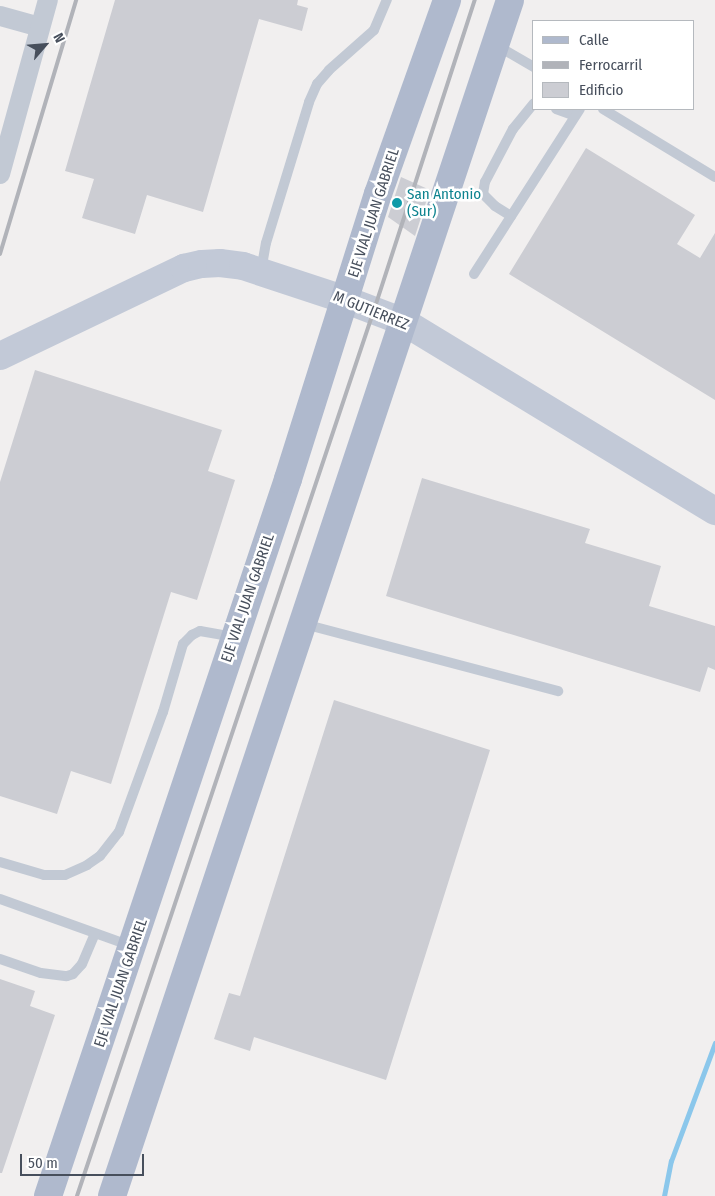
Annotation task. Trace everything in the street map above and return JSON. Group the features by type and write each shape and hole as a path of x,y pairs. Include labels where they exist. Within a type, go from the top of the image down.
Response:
{"main road":[{"name":"EJE VIAL JUAN GABRIEL","path":"48,1196 134,947 346,300 378,194 447,0"},
{"path":"112,1196 510,0"}],"street":[{"path":"0,174 48,0"},
{"path":"0,16 40,27"},
{"name":"M GUTIERREZ","path":"0,356 184,268 220,263 243,266 346,300 404,322 715,511"}],"lane":[{"path":"260,272 266,243 309,102 318,84 329,70 374,30 388,0"},
{"path":"495,44 532,66"},
{"path":"511,216 495,206 483,194 485,182 513,129 532,105"},
{"path":"474,274 577,113 561,110"},
{"path":"605,110 715,177"},
{"path":"303,624 558,691"},
{"path":"0,862 44,875 65,875 87,865 100,856 119,832 163,712 183,644 192,635 200,632 234,638"},
{"path":"0,899 134,947"},
{"path":"0,959 41,973 66,976 73,974 82,964 95,934"}],"building":[{"path":"115,0 298,0 297,5 308,8 302,31 259,19 203,212 147,195 135,234 82,218 94,179 65,171"},
{"path":"586,148 695,215 677,244 700,258 715,233 715,400 509,274"},
{"path":"401,177 430,190 415,236 388,217"},
{"path":"35,370 222,430 208,471 235,480 197,600 171,592 111,784 71,771 57,814 0,796 0,482"},
{"path":"422,478 590,529 585,543 661,566 649,606 715,626 715,670 708,667 700,692 386,596"},
{"path":"334,700 490,750 386,1080 254,1037 250,1051 214,1039 229,993 240,996"},
{"path":"0,979 35,991 30,1006 55,1015 2,1173 0,1173"}],"waterway":[{"path":"664,1196 671,1161 715,1043"}],"railway":[{"path":"0,254 76,0"},
{"path":"77,1196 374,310 475,0"}],"place":[{"name":"San Antonio (Sur)","path":"397,203"}]}
